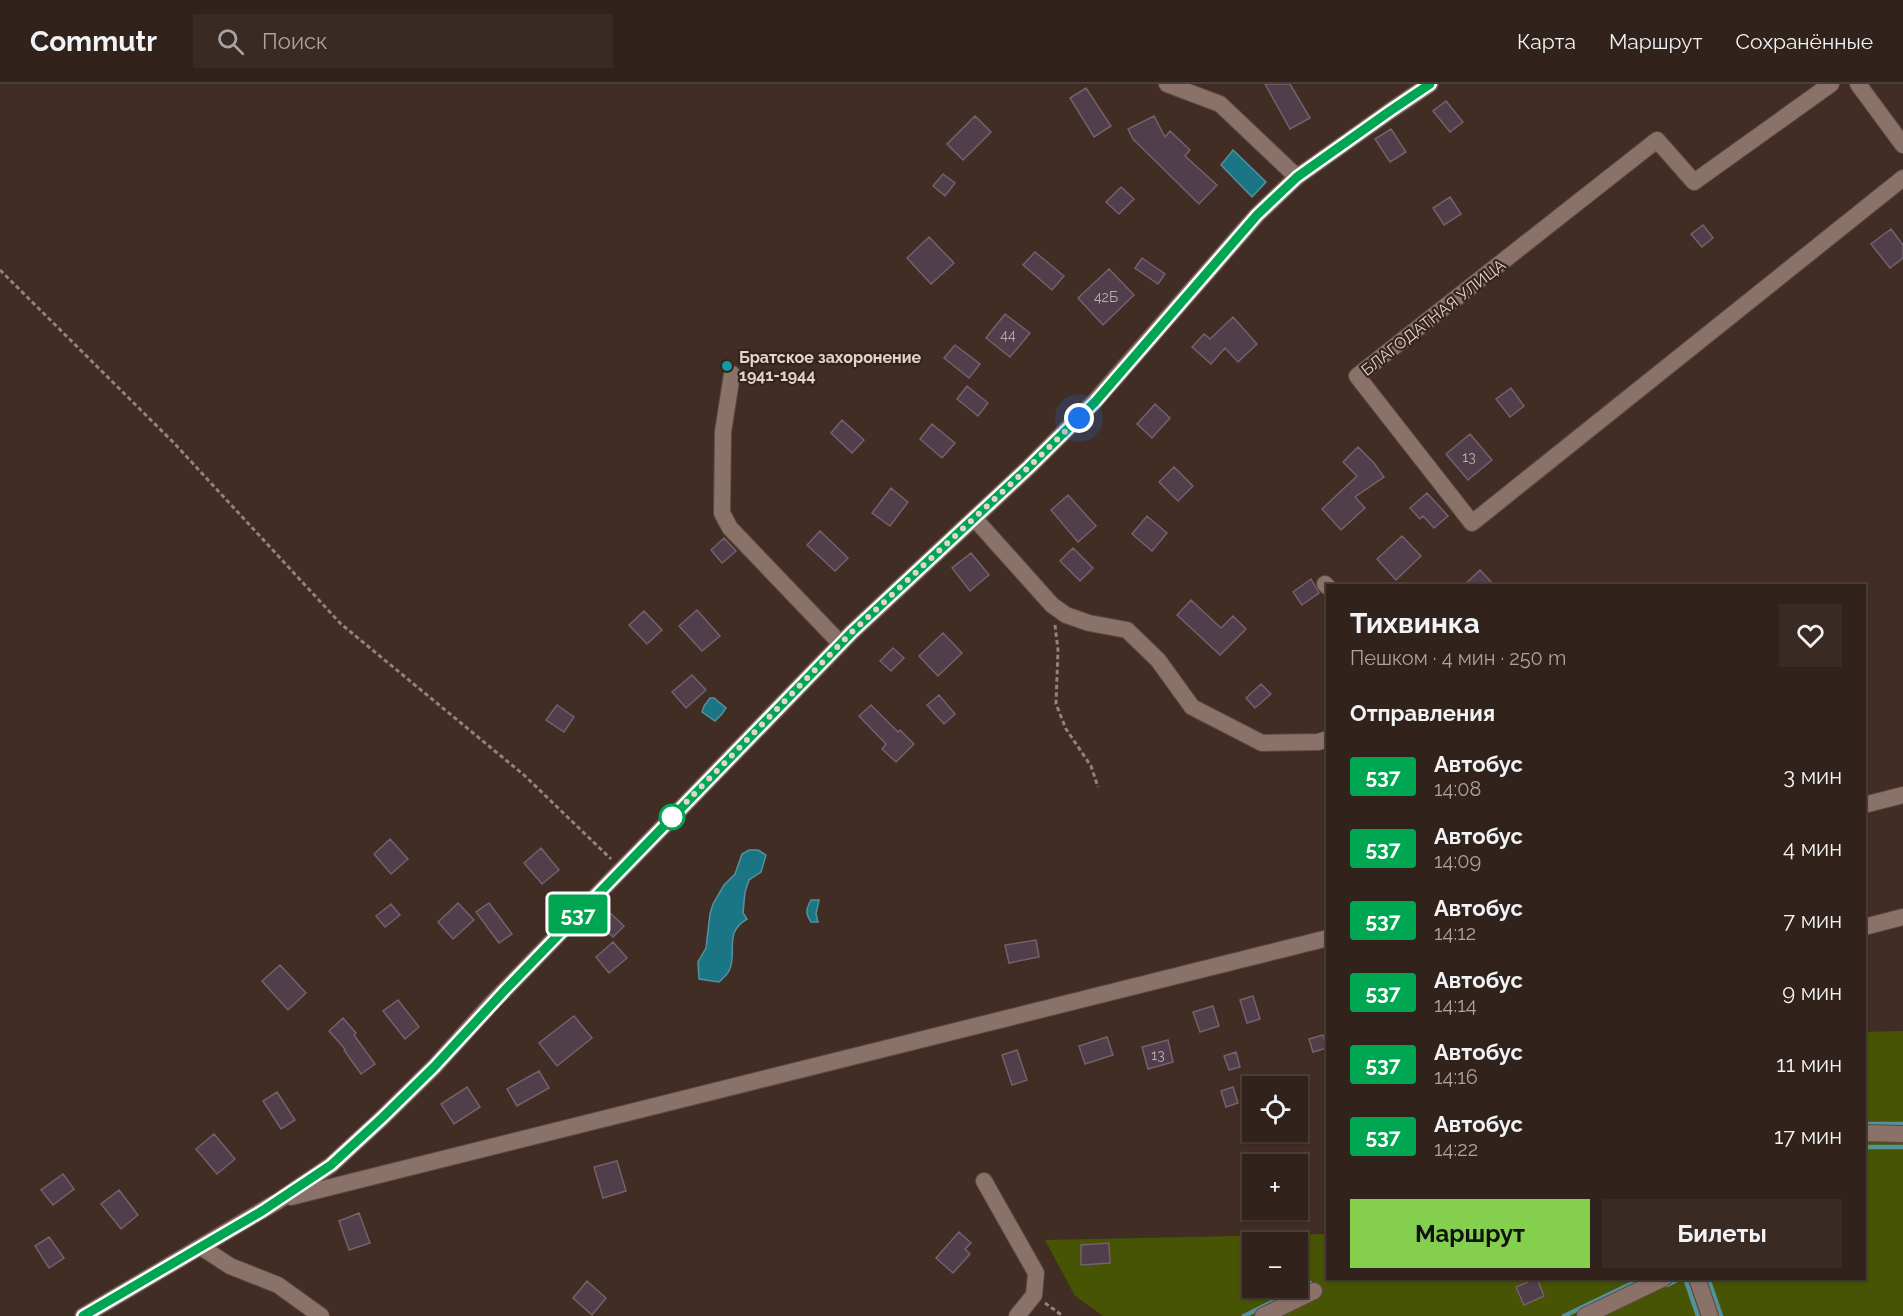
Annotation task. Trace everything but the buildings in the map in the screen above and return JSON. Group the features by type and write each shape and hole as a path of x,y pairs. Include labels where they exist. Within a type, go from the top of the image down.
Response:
{"street":[{"path":"1167,84 1220,104 1297,177"},
{"path":"83,1316 201,1247 331,1165 434,1067 491,1004 840,643 1029,467 1095,402 1257,215 1297,177 1430,84"},
{"name":"БЛАГОДАТНАЯ УЛИЦА","path":"1831,84 1694,182 1657,140 1357,376 1472,523 1903,178"},
{"path":"1858,84 1903,145"},
{"path":"732,374 723,432 722,513 730,528 840,643"},
{"path":"974,518 1052,605 1066,615 1089,623 1127,630 1158,660 1192,707 1262,743 1318,742 1326,740"},
{"path":"1866,804 1903,795"},
{"path":"1866,926 1903,917"},
{"path":"278,1200 1326,938"},
{"path":"1866,1133 1903,1134"},
{"path":"984,1181 1036,1273 1034,1295 1017,1316"},
{"path":"201,1247 230,1266 278,1285 321,1316"},
{"path":"1585,1316 1660,1280"},
{"path":"1698,1280 1710,1316"},
{"path":"1263,1316 1314,1291"}],"path":[{"path":"0,270 174,443 341,624 524,776 621,869"},
{"path":"1052,605 1058,650 1056,704 1066,729 1090,766 1098,787"},
{"path":"1034,1295 1063,1316"}],"green space":[{"path":"1903,1031 1903,1316 1103,1316 1075,1296 1045,1240 1242,1236 1242,1298 1308,1298 1308,1234 1326,1234 1326,1280 1866,1280 1866,1032"}],"water":[{"path":"1233,150 1266,182 1252,197 1221,165"},
{"path":"710,698 714,698 726,708 715,721 702,712"},
{"path":"749,850 758,850 766,855 761,872 749,880 745,892 743,913 747,919 735,930 729,971 719,982 699,979 698,962 706,948 713,904 724,885 735,874 742,854"},
{"path":"811,900 819,900 816,914 818,922 811,922 807,913"}],"waterway":[{"path":"1866,1124 1903,1124"},
{"path":"1866,1147 1903,1147"},
{"path":"1564,1316 1639,1280"},
{"path":"1667,1285 1677,1280"},
{"path":"1686,1280 1698,1316"},
{"path":"1709,1280 1721,1316"},
{"path":"1244,1316 1310,1283"}],"bus line":[{"name":"537","path":"83,1316 262,1211 331,1165 434,1067 491,1004 852,632 1029,467 1095,402 1257,215 1297,177 1430,84"}],"place":[{"name":"Братское захоронение 1941-1944","path":"727,366"}],"route":[{"path":"672,817 668,821 852,632 1079,418"}]}
